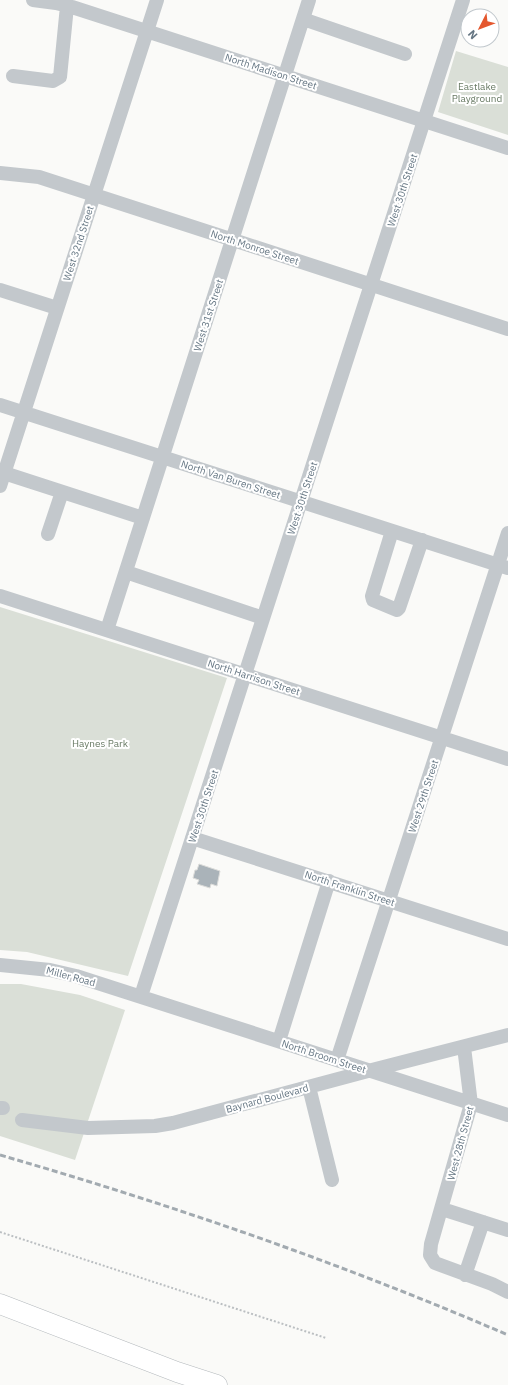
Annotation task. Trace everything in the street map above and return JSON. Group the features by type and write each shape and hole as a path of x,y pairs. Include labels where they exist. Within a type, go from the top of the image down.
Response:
{"highway":[{"path":"0,1304 177,1372 218,1385"}],"street":[{"name":"North Madison Street","path":"33,0 56,2 508,148"},
{"name":"West 32nd Street","path":"2,479 157,0"},
{"name":"West 31st Street","path":"107,630 309,0"},
{"name":"West 30th Street","path":"141,996 463,0"},
{"path":"13,76 53,81 60,76 67,6"},
{"path":"303,19 405,54"},
{"name":"North Monroe Street","path":"0,173 40,177 508,329"},
{"path":"0,290 57,308"},
{"name":"North Van Buren Street","path":"0,405 503,566"},
{"path":"2,479 62,492 143,518"},
{"path":"48,534 62,492"},
{"path":"392,531 372,596 373,600 397,610 399,608 422,540"},
{"name":"West 29th Street","path":"337,1060 442,738 503,566 508,533"},
{"path":"126,572 264,618"},
{"name":"North Harrison Street","path":"0,596 508,759"},
{"name":"North Franklin Street","path":"192,838 508,939"},
{"path":"279,1041 329,881"},
{"name":"Miller Road","path":"0,965 50,970 141,996"},
{"name":"North Broom Street","path":"141,996 368,1071 508,1115"},
{"name":"Baynard Boulevard","path":"22,1120 88,1128 155,1126 173,1123 368,1071 508,1036"},
{"name":"West 28th Street","path":"464,1047 471,1104 430,1255 433,1261 447,1268 465,1274"},
{"path":"309,1087 332,1180"},
{"path":"442,1209 508,1230"},
{"path":"483,1222 465,1274 492,1284 508,1292"}],"path":[{"path":"0,1232 326,1338"}],"green space":[{"name":"Eastlake Playground","path":"456,51 508,67 508,135 438,112"},
{"name":"Haynes Park","path":"0,607 227,678 128,976 27,952 0,950"},
{"path":"0,984 21,984 80,995 125,1010 75,1160 0,1136"}],"building":[{"path":"199,864 220,871 217,886 211,884 210,888 197,884 199,880 193,878 195,870 197,870"}],"railway":[{"path":"0,1155 129,1194 257,1237 383,1284 508,1335"}]}
